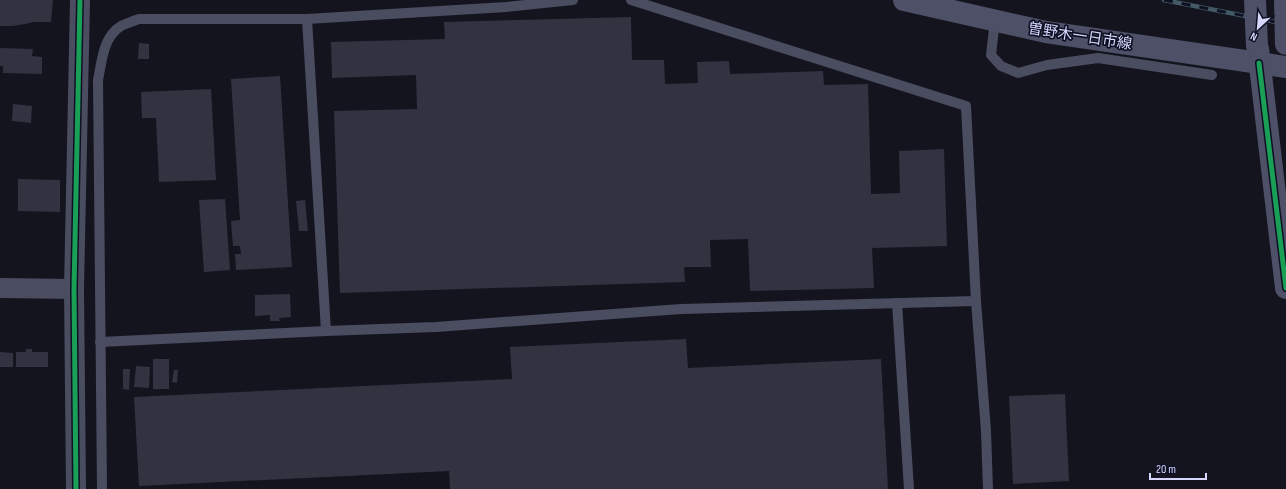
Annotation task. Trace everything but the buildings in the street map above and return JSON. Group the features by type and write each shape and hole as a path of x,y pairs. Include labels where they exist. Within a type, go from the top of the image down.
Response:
{"main road":[{"name":"曽野木一日市線","path":"904,0 1046,32 1258,54 1286,67"},
{"path":"1255,0 1258,54 1286,288"},
{"path":"1284,0 1286,44"}],"street":[{"path":"76,489 74,288 80,0"},
{"path":"0,288 74,288"}],"lane":[{"path":"102,489 98,80 107,40 120,27 139,19 307,19 506,7 573,0"},
{"path":"631,0 966,106 976,301 986,431 988,489"},
{"path":"307,19 326,331"},
{"path":"995,20 991,55 1001,66 1018,73 1047,65 1098,58 1212,75"},
{"path":"100,342 436,327 682,309 976,301"},
{"path":"897,303 908,489"}],"railway":[{"path":"1164,0 1286,24"}],"cycle path":[{"path":"76,489 74,289 80,0"},
{"path":"1259,63 1286,288"}]}
